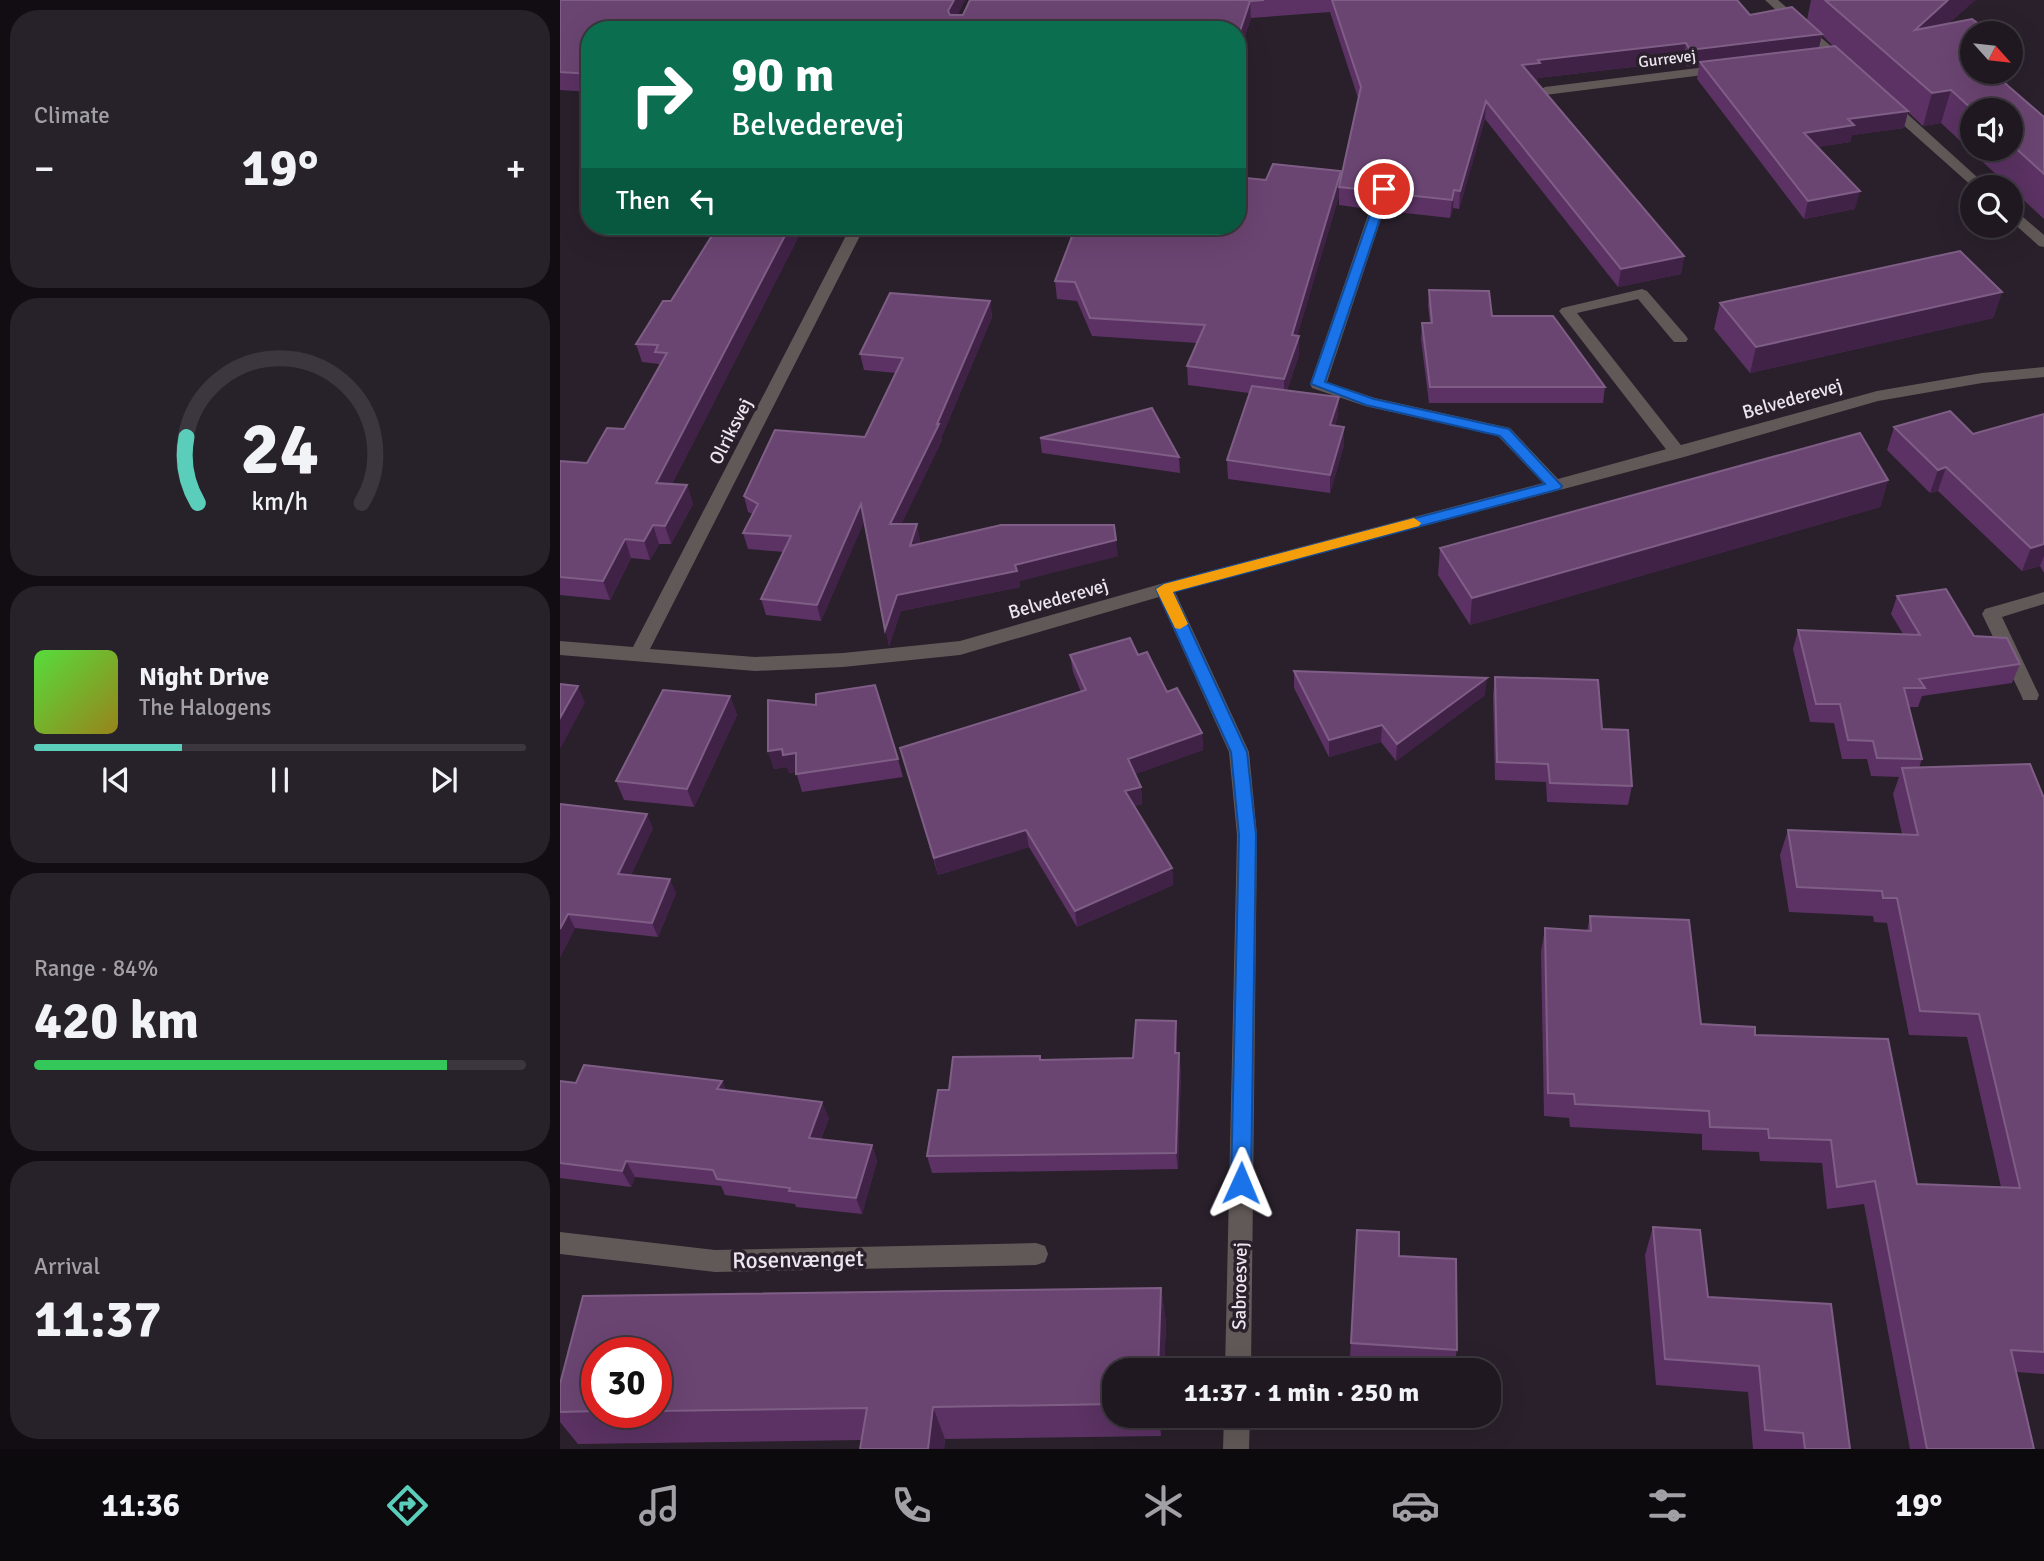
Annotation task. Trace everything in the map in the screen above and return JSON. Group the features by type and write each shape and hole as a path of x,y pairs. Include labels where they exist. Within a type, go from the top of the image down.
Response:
{"street":[{"path":"1771,0 1827,57 1853,74"},
{"name":"Gurrevej","path":"1545,91 1738,68"},
{"path":"1873,91 1968,175"},
{"path":"1384,189 1318,384 1371,402 1504,432 1555,486"},
{"path":"2023,225 2044,243"},
{"name":"Olriksvej","path":"638,655 853,235"},
{"path":"1678,453 1567,311 1642,293 1680,339"},
{"name":"Belvederevej","path":"560,648 754,664 843,660 960,648 1164,589 1678,453 1877,396 1982,378 2044,372"},
{"name":"Sabroesvej","path":"1164,589 1239,752 1247,835 1238,1358"},
{"path":"2030,695 1991,614 2044,598"},
{"name":"Rosenvænget","path":"560,1243 715,1261 1036,1254"},
{"path":"1236,1449 1237,1428"}],"building":[{"path":"560,0 954,0 948,11 950,15 963,15 970,0 1264,0 1250,1 1243,21 581,21 581,73 560,72"},
{"path":"1332,0 1737,0 1750,15 1792,7 1822,34 1690,50 1686,43 1538,60 1540,63 1522,65 1684,256 1621,269 1486,101 1460,191 1454,190 1452,200 1387,193 1394,170 1386,165 1375,170 1368,190 1339,187 1361,87"},
{"path":"1825,0 1948,0 1915,30 1960,21 1960,84 2006,84 2022,98 1960,98 1951,90 1932,93"},
{"path":"1835,46 1908,111 1848,119 1854,125 1804,133 1860,191 1808,201 1700,62"},
{"path":"2023,99 2044,117 2044,174 2023,155"},
{"path":"1273,164 1341,171 1292,335 1299,336 1284,379 1187,366 1205,325 1090,318 1075,282 1055,281 1073,235 1246,235 1246,178 1266,180"},
{"path":"712,235 785,235 656,483 687,485 665,526 653,525 644,541 625,539 603,581 560,577 560,461 587,463 607,428 624,429 667,353 655,352 658,345 636,344 663,301 671,301"},
{"path":"1960,251 2002,292 1756,347 1720,303"},
{"path":"1429,290 1489,291 1492,316 1553,316 1605,387 1430,387 1422,323 1432,323"},
{"path":"890,293 990,301 939,424 890,524 917,524 910,546 1001,525 1114,525 1116,540 1015,565 1017,571 897,595 885,630 861,504 817,605 761,599 791,536 743,533 758,504 744,496 775,430 865,437 903,358 860,354"},
{"path":"1252,386 1339,397 1330,425 1344,427 1330,475 1227,460"},
{"path":"1152,408 1179,457 1040,438"},
{"path":"1950,411 1973,434 2044,414 2044,544 2031,548 1946,467 1938,470 1894,427"},
{"path":"1860,433 1888,480 1472,598 1440,548"},
{"path":"1946,589 1974,636 2007,638 2020,664 1919,679 1925,688 1904,688 1922,759 1877,758 1873,741 1848,740 1840,704 1816,704 1798,630 1920,635 1897,596"},
{"path":"1130,638 1138,655 1147,652 1167,692 1177,688 1202,733 1128,759 1141,787 1125,791 1172,868 1075,911 1026,830 934,858 900,748 1086,690 1070,655"},
{"path":"1294,671 1487,678 1397,744 1382,725 1329,740"},
{"path":"1495,677 1598,680 1602,729 1628,730 1632,786 1550,783 1548,764 1497,762"},
{"path":"560,684 578,686 560,718"},
{"path":"875,685 898,759 796,774 796,753 783,755 782,749 768,751 768,700 816,705 816,694"},
{"path":"663,690 730,696 687,789 616,781"},
{"path":"2030,764 2044,796 2044,1352 2011,1350 2034,1449 1927,1449 1875,1181 1837,1187 1831,1140 1769,1138 1768,1129 1710,1127 1709,1111 1575,1104 1574,1094 1548,1093 1545,928 1591,931 1590,916 1689,920 1701,1024 1755,1027 1755,1035 1888,1039 1917,1184 2020,1188 1979,1014 1920,1011 1897,898 1883,898 1882,891 1797,887 1788,830 1918,835 1902,768"},
{"path":"560,804 647,814 618,874 670,879 652,923 568,914 560,929"},
{"path":"1136,1020 1176,1021 1175,1053 1179,1053 1176,1153 927,1156 938,1090 949,1090 953,1057 1040,1056 1040,1060 1133,1058"},
{"path":"584,1065 722,1081 717,1089 822,1102 809,1138 872,1145 856,1198 789,1191 790,1188 717,1179 713,1170 626,1161 622,1171 560,1163 560,1081 576,1083"},
{"path":"1653,1227 1700,1230 1708,1297 1831,1304 1850,1449 1805,1449 1803,1433 1765,1430 1759,1366 1665,1359"},
{"path":"1357,1230 1399,1232 1399,1256 1456,1259 1457,1350 1351,1343"},
{"path":"1161,1288 1158,1358 1102,1358 1102,1404 933,1407 928,1449 860,1449 867,1408 672,1411 672,1337 581,1337 581,1411 560,1412 560,1384 583,1296"}],"slow traffic":[{"path":"1180,624 1164,589 1414,523"}],"route":[{"path":"1241,1183 1247,835 1239,752 1164,589 1555,486 1504,432 1371,402 1318,384 1384,189"}]}
